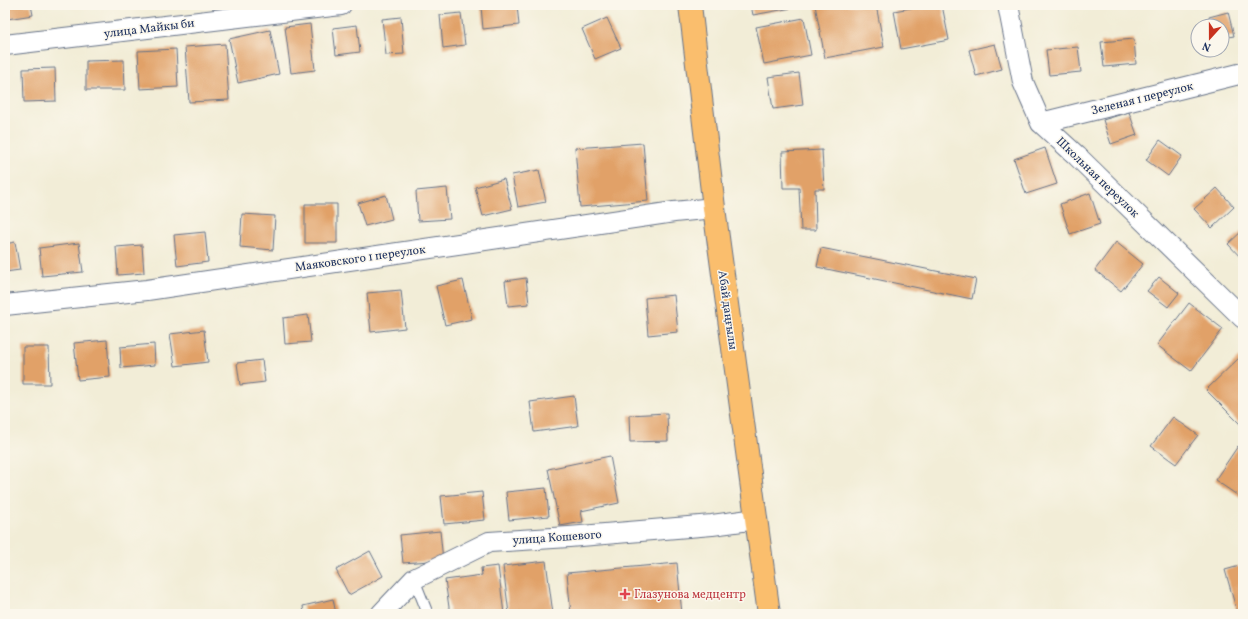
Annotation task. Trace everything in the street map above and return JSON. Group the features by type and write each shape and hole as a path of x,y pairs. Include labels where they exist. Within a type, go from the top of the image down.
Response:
{"main road":[{"name":"Абай даңғылы","path":"690,5 714,208 769,614"}],"street":[{"name":"улица Майкы би","path":"5,45 341,5"},
{"name":"Школьная переулок","path":"1008,5 1023,82 1041,123 1243,318"},
{"name":"Зеленая 1 переулок","path":"1041,123 1243,73"},
{"name":"Маяковского 1 переулок","path":"5,305 147,290 674,212 714,208"},
{"name":"улица Кошевого","path":"381,614 414,579 489,542 712,525 757,519"}],"lane":[{"path":"414,579 428,614"}],"building":[{"path":"5,5 31,5 33,15 7,19"},
{"path":"517,5 519,25 483,29 481,6"},
{"path":"751,5 792,5 792,8 753,15"},
{"path":"815,5 876,5 884,47 825,58"},
{"path":"927,5 942,5 949,40 901,49 894,11"},
{"path":"1228,12 1230,18 1209,18"},
{"path":"461,13 465,45 443,48 440,15"},
{"path":"401,17 404,54 386,55 382,19"},
{"path":"607,18 621,48 595,59 582,29"},
{"path":"804,18 811,55 764,64 756,27"},
{"path":"1230,20 1234,36 1230,37"},
{"path":"310,24 315,70 291,73 285,27"},
{"path":"357,25 360,52 336,55 333,28"},
{"path":"270,30 279,74 238,83 229,39"},
{"path":"1134,39 1136,64 1104,67 1101,42"},
{"path":"225,44 229,100 189,102 185,47"},
{"path":"995,44 1002,69 976,76 969,50"},
{"path":"1078,47 1081,72 1049,75 1046,50"},
{"path":"176,49 178,87 140,89 138,51"},
{"path":"124,60 125,90 86,90 86,61"},
{"path":"55,68 56,101 24,102 23,69"},
{"path":"799,73 803,105 773,109 768,77"},
{"path":"1129,112 1137,135 1111,144 1103,120"},
{"path":"1160,140 1182,156 1168,176 1146,160"},
{"path":"643,143 648,201 580,207 575,148"},
{"path":"1045,148 1057,184 1026,194 1014,159"},
{"path":"822,150 824,189 815,189 816,230 801,230 799,188 783,188 782,152"},
{"path":"539,170 546,202 518,207 512,175"},
{"path":"504,179 512,209 483,216 475,187"},
{"path":"447,188 450,219 418,221 416,191"},
{"path":"1217,188 1234,207 1212,228 1194,209"},
{"path":"1090,193 1100,224 1070,234 1060,204"},
{"path":"386,195 392,219 365,226 358,203"},
{"path":"305,204 337,204 337,243 305,243"},
{"path":"242,214 275,216 273,250 240,247"},
{"path":"1243,230 1243,260 1228,244"},
{"path":"205,232 208,262 177,266 174,235"},
{"path":"15,242 20,270 5,272 5,244"},
{"path":"1116,242 1143,264 1121,291 1095,270"},
{"path":"79,243 83,272 42,276 39,248"},
{"path":"142,245 144,273 118,275 116,247"},
{"path":"821,248 976,279 972,299 817,267"},
{"path":"1159,277 1179,293 1168,307 1147,291"},
{"path":"526,278 529,304 508,306 505,281"},
{"path":"463,280 472,319 445,325 436,286"},
{"path":"401,290 405,328 371,332 367,293"},
{"path":"674,295 678,332 648,335 645,298"},
{"path":"1189,303 1223,329 1191,371 1157,345"},
{"path":"308,315 311,342 285,344 283,318"},
{"path":"204,330 208,362 175,366 170,334"},
{"path":"107,340 110,377 78,380 74,343"},
{"path":"154,344 155,365 121,368 120,347"},
{"path":"23,347 49,347 50,384 23,384"},
{"path":"1243,354 1243,427 1206,390"},
{"path":"262,360 265,382 240,385 237,363"},
{"path":"574,396 578,426 534,432 530,402"},
{"path":"667,413 668,441 630,442 629,415"},
{"path":"1173,417 1198,435 1176,464 1151,446"},
{"path":"1238,446 1243,450 1243,499 1215,480"},
{"path":"610,456 619,503 581,511 583,522 560,526 548,469"},
{"path":"546,488 549,516 509,520 506,492"},
{"path":"482,492 485,520 444,524 441,496"},
{"path":"440,531 443,560 403,563 400,535"},
{"path":"370,551 383,576 349,595 336,570"},
{"path":"546,561 553,614 509,614 503,566"},
{"name":"Глазунова медцентр","path":"677,563 682,614 571,614 567,573"},
{"path":"1243,565 1243,610 1237,612 1225,570"},
{"path":"498,566 504,614 450,614 445,580 482,575 481,568"},
{"path":"333,599 336,614 304,614 303,606"}],"place":[{"name":"Глазунова медцентр","path":"625,594"}]}
